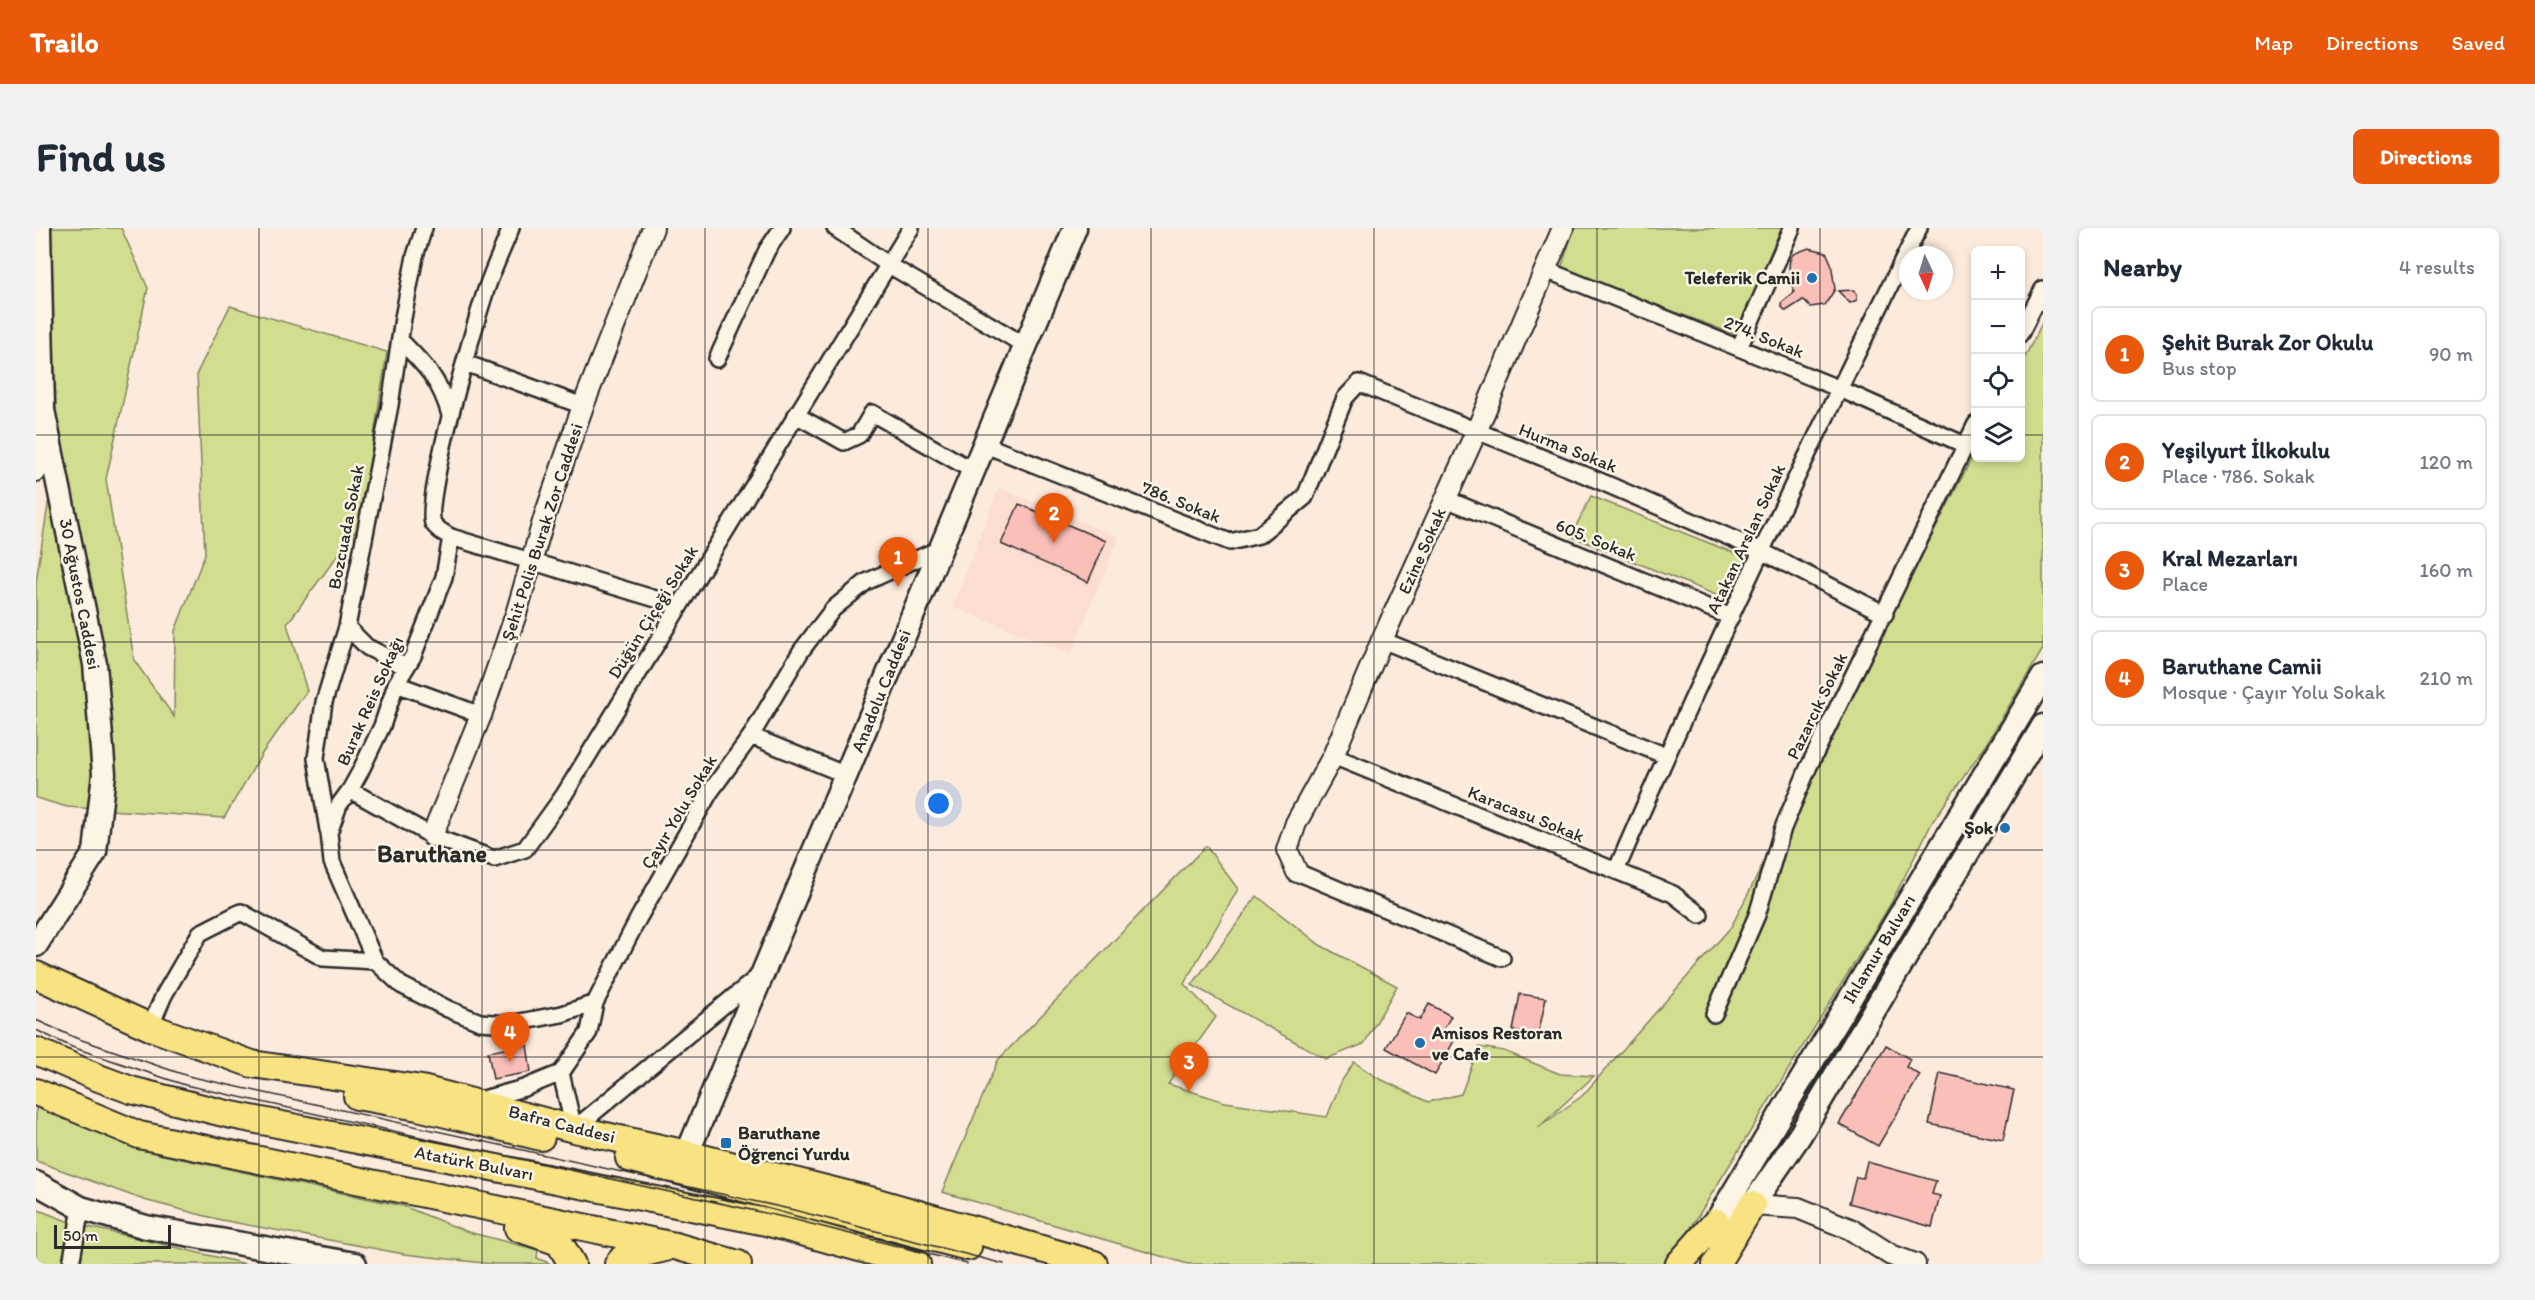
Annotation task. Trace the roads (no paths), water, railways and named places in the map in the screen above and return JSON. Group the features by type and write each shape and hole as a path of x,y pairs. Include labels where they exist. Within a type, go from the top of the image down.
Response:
{"main road":[{"name":"30 Ağustos Caddesi","path":"36,945 95,852 104,774 95,664 43,410 39,228"},
{"name":"Anadolu Caddesi","path":"687,1154 1075,228"},
{"name":"Ihlamur Bulvarı","path":"1716,1222 2043,677"},
{"name":"Ihlamur Bulvarı","path":"1752,1205 1800,1135 2043,726"},
{"name":"Bafra Caddesi","path":"36,975 150,1027 252,1064 422,1089 474,1101 574,1129 687,1154 870,1200 1094,1264"},
{"name":"Bafra Caddesi","path":"36,984 146,1038 250,1075 418,1107 613,1154 1034,1264"},
{"name":"Atatürk Bulvarı","path":"36,1051 96,1077 164,1099 227,1114 766,1221 917,1264"},
{"path":"36,1092 139,1135 675,1246 738,1264"},
{"path":"36,1183 81,1208 146,1227 354,1264"},
{"path":"421,1195 559,1242 573,1264"},
{"path":"1716,1264 1752,1205"},
{"path":"1735,1264 1752,1205"},
{"path":"1679,1264 1716,1222"},
{"path":"1698,1264 1716,1222"},
{"path":"618,1264 623,1258 675,1246"}],"street":[{"name":"Bozcuada Sokak","path":"329,833 316,758 324,702 347,627 390,405 415,256 424,228"},
{"path":"512,228 488,286 465,363 432,505 432,522 441,532 451,537 679,606"},
{"name":"Şehit Polis Burak Zor Caddesi","path":"432,836 481,715 545,515 583,406 653,228"},
{"path":"717,359 767,250 782,228"},
{"path":"834,228 889,265 1026,346"},
{"name":"Düğün Çiçeği Sokak","path":"350,790 432,836 494,859 525,849 564,795 911,228"},
{"name":"Ezine Sokak","path":"1297,872 1287,850 1296,823 1333,756 1563,228"},
{"path":"1739,348 1792,228"},
{"name":"Atakan Arslan Sokak","path":"1616,871 1666,756 1761,551 1918,228"},
{"name":"274. Sokak","path":"1546,270 1840,389 1965,444"},
{"path":"2025,324 2043,289"},
{"path":"400,340 427,368 444,393 451,418"},
{"path":"465,363 583,406"},
{"name":"Hurma Sokak","path":"1359,383 1595,479 1761,551 1885,614"},
{"name":"786. Sokak","path":"983,444 1230,542 1259,535 1305,497 1345,398 1359,383"},
{"path":"36,471 43,410"},
{"path":"796,415 844,442 859,435 872,412 972,470"},
{"name":"Pazarcık Sokak","path":"1714,1014 1757,915 1784,828 1809,766 1885,614 1971,433"},
{"name":"605. Sokak","path":"1446,499 1731,617"},
{"name":"Burak Reis Sokağı","path":"451,537 444,578 412,656 404,666 396,684 382,726 350,790 339,805 329,833 332,862 375,961 401,985 447,1010 480,1022 509,1024 562,1014 595,1003"},
{"name":"Çayır Yolu Sokak","path":"561,1073 589,1032 595,1003 638,919 710,792 751,736 801,651 833,609 866,582 939,549"},
{"path":"347,627 367,647 404,666"},
{"path":"1382,640 1666,756"},
{"path":"396,684 481,715"},
{"path":"751,736 846,775"},
{"name":"Karacasu Sokak","path":"1333,756 1673,894 1700,915"},
{"path":"1297,872 1502,958"},
{"path":"150,1027 164,995 200,933 241,912 323,958 375,961"},
{"path":"474,1101 524,1088 561,1073 574,1129 762,973"},
{"path":"1752,1205 1798,1208 1850,1229 1891,1255 1915,1264"},
{"path":"71,1264 81,1208"}],"tram line":[{"path":"36,1020 76,1038 188,1076 794,1210 1004,1264"},
{"path":"36,1030 72,1047 185,1085 792,1219 967,1264"}],"place":[{"name":"Teleferik Camii","path":"1812,278"},
{"name":"Yeşilyurt İlkokulu","path":"1054,543"},
{"name":"Şehit Burak Zor Okulu","path":"898,587"},
{"name":"Şok","path":"2005,828"},
{"name":"Amisos Restoran ve Cafe","path":"1420,1043"},
{"name":"Baruthane Camii","path":"510,1062"},
{"name":"Kral Mezarları","path":"1189,1092"},
{"name":"Baruthane Öğrenci Yurdu","path":"726,1143"}],"district":[{"name":"Baruthane","path":"432,853"}]}
